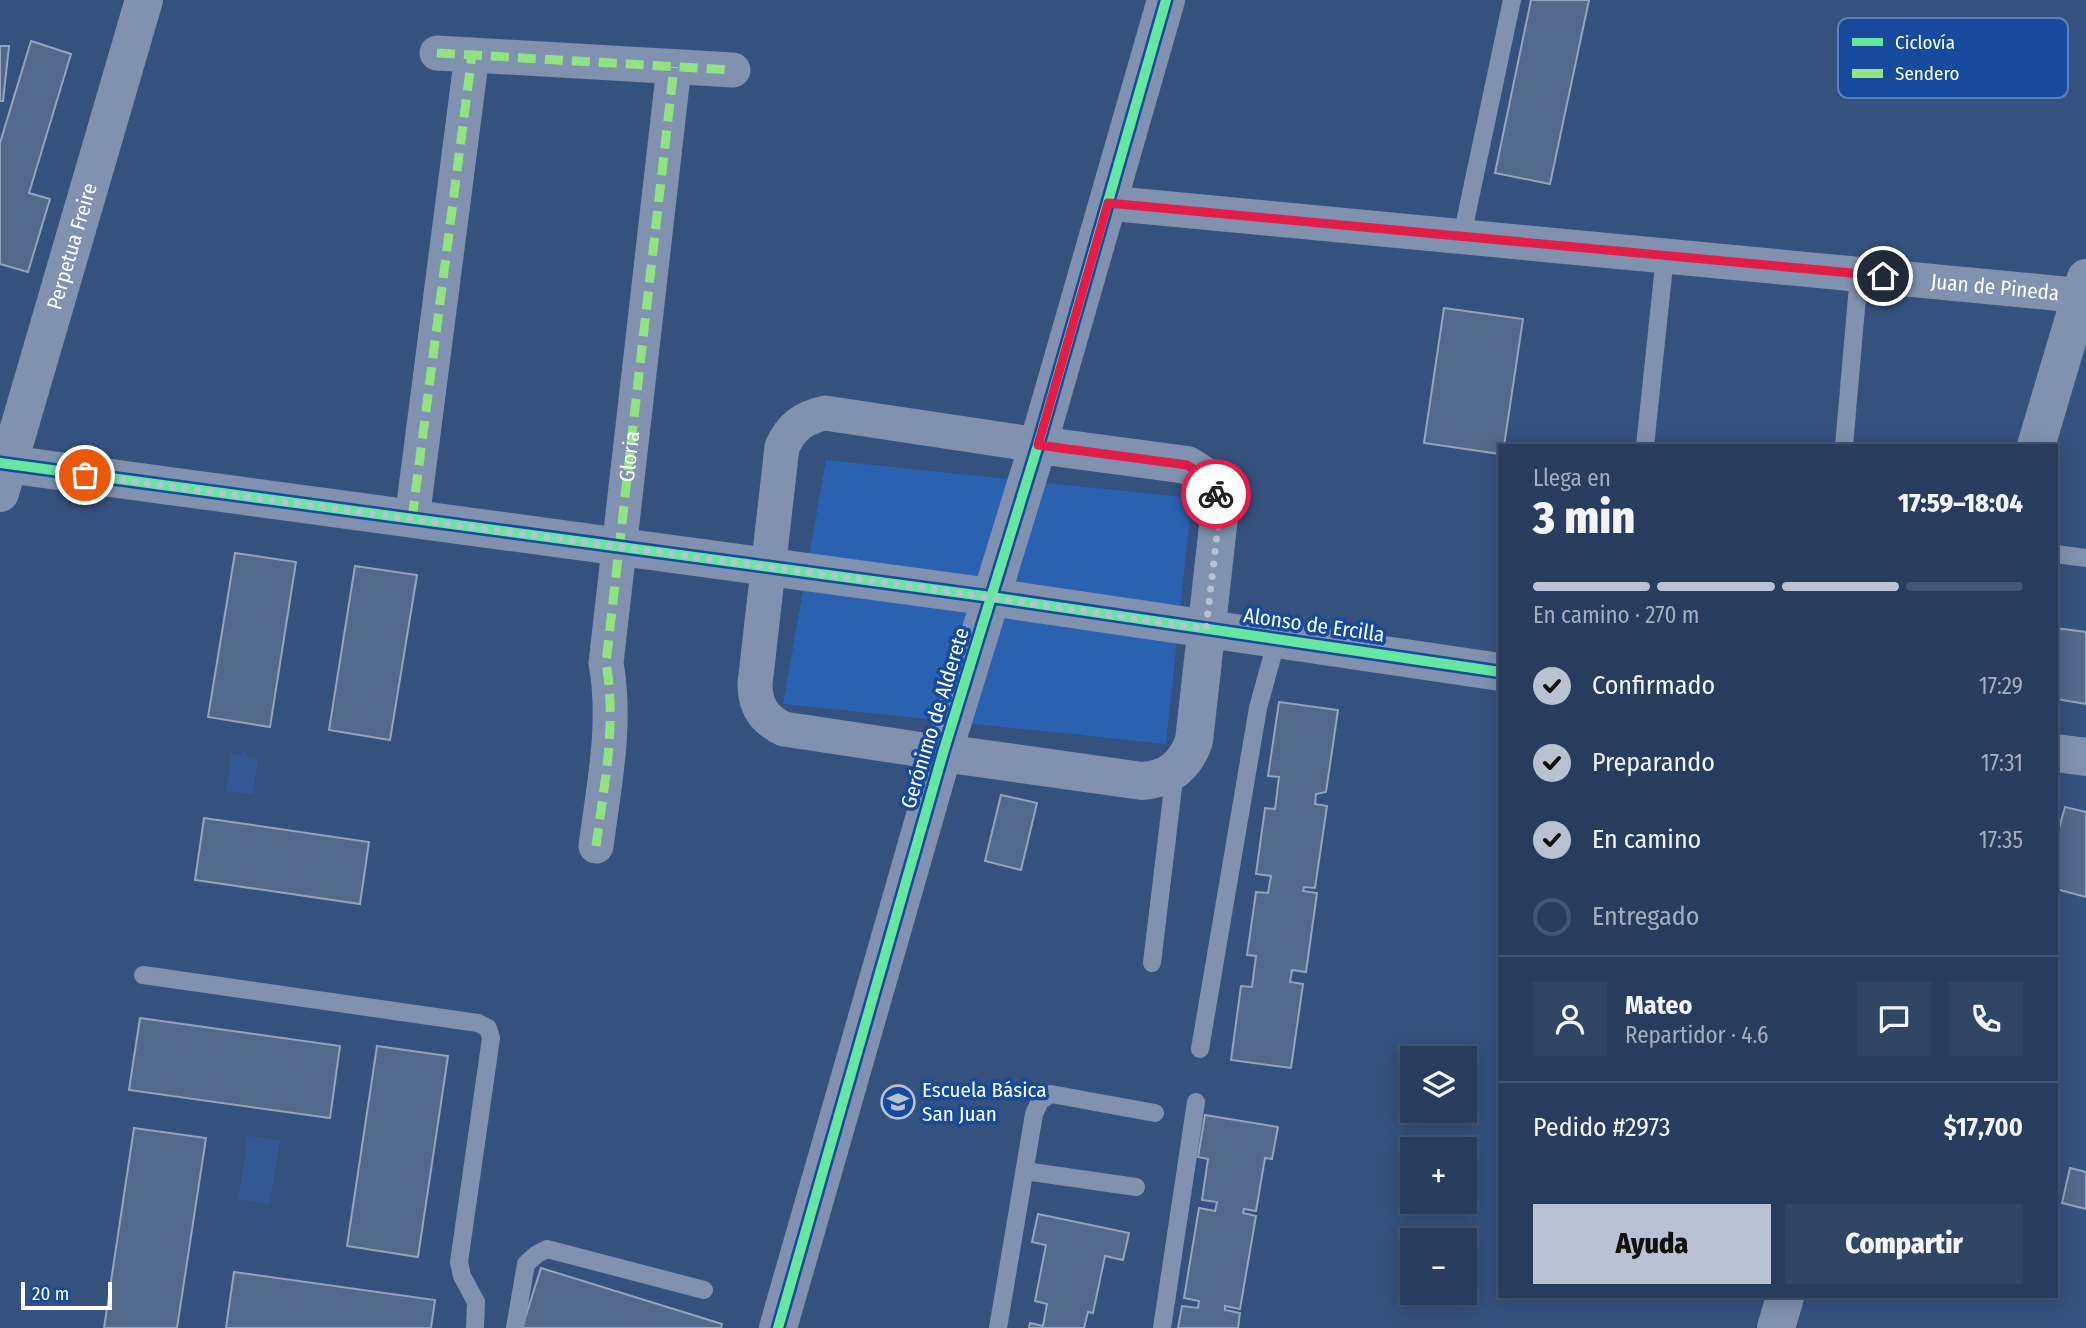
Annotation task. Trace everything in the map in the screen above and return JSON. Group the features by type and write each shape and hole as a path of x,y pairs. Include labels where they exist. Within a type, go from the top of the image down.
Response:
{"street":[{"name":"Perpetua Freire","path":"3,474 144,0"},
{"name":"Gerónimo de Alderete","path":"778,1328 943,753 1038,445 1166,0"},
{"path":"437,53 733,70"},
{"path":"412,519 472,55"},
{"name":"Gloria","path":"596,846 611,724 606,663 674,66"},
{"name":"Juan de Pineda","path":"1108,203 1858,274 2084,290"},
{"path":"2037,444 2084,290"},
{"path":"838,413 1038,445 1187,465 1208,478 1219,503 1194,741 1190,752 1174,771 1154,780 1142,781 784,729 764,716 755,695 755,684 767,566 782,447 799,422 811,416 838,413"},
{"name":"Alonso de Ercilla","path":"3,474 412,519 992,597 1498,672"},
{"path":"2058,753 2086,758"},
{"path":"1776,1328 1785,1298"}],"lane":[{"path":"1462,236 1512,0"},
{"path":"1645,444 1665,256"},
{"path":"1844,444 1858,274"},
{"path":"2058,554 2086,558"},
{"path":"1200,1049 1258,708 1277,639"},
{"path":"1152,962 1174,771"},
{"path":"143,975 478,1023 488,1028 491,1038 459,1262 462,1276 476,1302 475,1328"},
{"path":"998,1328 1034,1114 1040,1101 1051,1094 1155,1113"},
{"path":"1162,1328 1196,1102"},
{"path":"1025,1171 1136,1187"},
{"path":"515,1328 526,1264 547,1249 704,1290"}],"shaded area":[{"path":"826,460 1192,498 1166,744 783,704"},
{"path":"245,750 249,757 258,758 253,794 226,791 231,754 239,755"},
{"path":"248,1136 280,1140 270,1204 238,1199"}],"building":[{"path":"1531,0 1589,0 1550,184 1495,173"},
{"path":"31,41 71,54 29,193 50,199 28,272 0,264 0,143"},
{"path":"0,46 9,46 3,101 0,101"},
{"path":"1444,308 1523,319 1504,444 1498,444 1498,454 1424,443"},
{"path":"235,553 296,562 270,727 208,717"},
{"path":"355,566 417,575 390,740 329,730"},
{"path":"2058,628 2086,632 2086,704 2058,699"},
{"path":"1279,702 1338,710 1326,792 1316,794 1315,804 1327,806 1315,888 1304,887 1303,891 1317,893 1306,972 1292,970 1290,982 1303,984 1291,1068 1231,1060 1241,986 1252,987 1256,956 1247,955 1256,892 1268,893 1271,876 1256,874 1265,808 1275,809 1279,777 1268,776"},
{"path":"1001,795 1037,803 1021,870 985,861"},
{"path":"2065,807 2086,812 2086,897 2058,890 2058,832"},
{"path":"204,818 369,842 360,904 195,880"},
{"path":"140,1018 340,1046 330,1118 129,1090"},
{"path":"377,1046 448,1056 418,1257 347,1246"},
{"path":"1205,1115 1278,1127 1272,1159 1265,1158 1256,1211 1244,1209 1243,1213 1256,1216 1240,1309 1225,1306 1225,1310 1240,1313 1238,1328 1178,1328 1182,1306 1198,1308 1199,1301 1184,1298 1199,1208 1215,1211 1217,1202 1202,1200 1208,1159 1198,1157"},
{"path":"134,1128 206,1138 177,1328 104,1328"},
{"path":"2070,1168 2086,1172 2086,1209 2062,1203"},
{"path":"1038,1214 1129,1233 1123,1260 1105,1256 1093,1313 1088,1312 1084,1328 1029,1328 1030,1323 1043,1326 1047,1304 1035,1301 1046,1245 1032,1242"},
{"path":"541,1268 722,1324 721,1328 522,1328"},
{"path":"234,1272 435,1300 431,1328 226,1328"}],"marked path":[{"path":"437,53 733,70"},
{"path":"412,519 472,55"},
{"path":"596,846 610,732 606,663 674,67"}],"cycle path":[{"path":"778,1328 943,753 1038,445 1166,0"},
{"path":"0,463 991,597 1498,672"}],"way so far":[{"path":"85,475 932,589 1206,629 1219,517 1216,494"}],"place":[{"name":"Escuela Básica San Juan","path":"898,1102"}],"route":[{"path":"1216,494 1208,478 1187,465 1038,445 1108,203 1883,276"}]}
